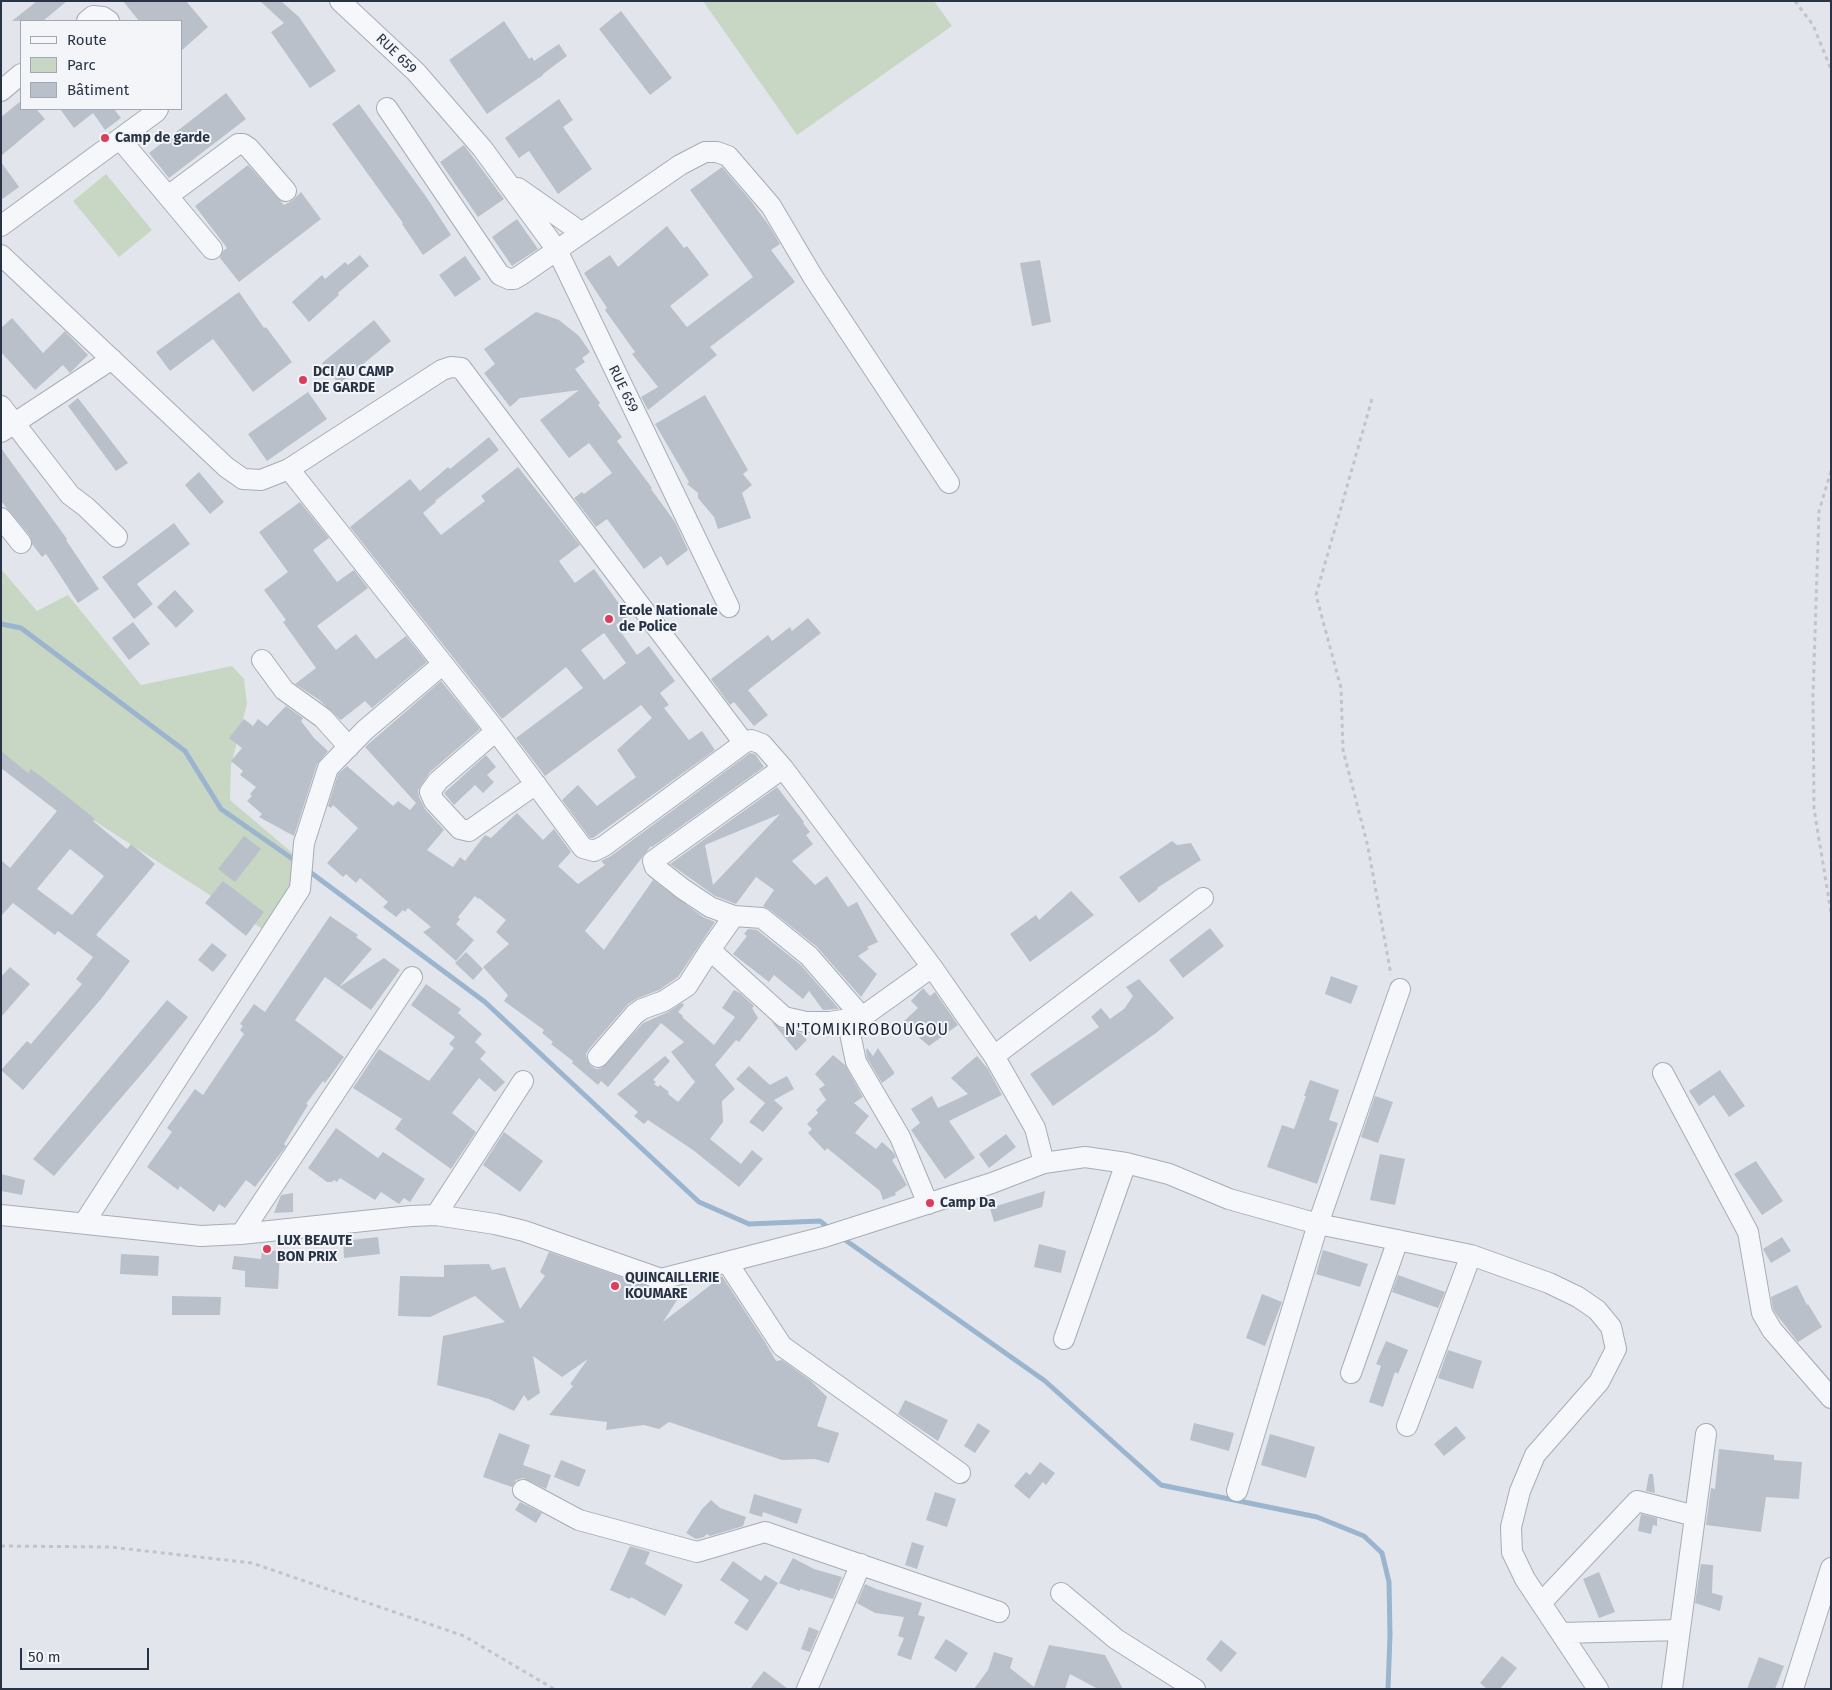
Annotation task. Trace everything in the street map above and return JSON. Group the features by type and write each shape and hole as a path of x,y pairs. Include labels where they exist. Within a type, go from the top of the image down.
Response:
{"street":[{"name":"RUE 659","path":"340,1 416,72 482,148 557,250 729,607"},
{"path":"88,20 93,16 103,17 108,20"},
{"path":"1,90 20,75"},
{"path":"387,108 500,275 509,279 514,279 680,165 704,152 717,152 728,156 771,206 813,276 949,483"},
{"path":"1,226 157,110"},
{"path":"120,138 212,249"},
{"path":"168,196 238,144 243,144 249,148 286,191"},
{"name":"RUE 659","path":"504,179 582,233"},
{"path":"1,255 226,467 244,479 261,480 289,469 442,370 451,367 461,368 744,743"},
{"path":"8,427 112,359"},
{"path":"1,406 8,427 70,495 86,507 116,537"},
{"path":"289,469 496,731 583,848 594,851 604,846 744,743 751,740 762,744 783,768 932,967 994,1056 1036,1128 1044,1163"},
{"path":"1,518 21,543"},
{"path":"262,660 284,690 323,718 349,747"},
{"path":"84,1224 300,889 304,843 328,768 365,730 443,664"},
{"path":"496,731 438,781 430,792 434,801 460,829 469,831 536,784"},
{"path":"783,768 653,861 656,867 683,889 710,907 734,916 762,918 809,956 854,1018 856,1062 900,1137 928,1204"},
{"path":"994,1056 1203,898"},
{"path":"598,1057 635,1014 642,1009 664,1001 686,986 734,916"},
{"path":"710,950 784,1017 806,1022 830,1022 854,1018 932,967"},
{"path":"241,1234 412,977"},
{"path":"1237,1491 1318,1224 1400,989"},
{"path":"1663,1073 1748,1232 1762,1313 1772,1330 1831,1398"},
{"path":"436,1215 523,1081"},
{"path":"1,1215 201,1236 241,1234 436,1215 495,1224 524,1231 661,1279 824,1237 992,1183 1044,1163 1086,1157 1126,1163 1169,1174 1229,1199 1318,1224 1471,1254 1549,1283 1578,1297 1597,1310 1611,1327 1616,1349 1599,1382 1535,1455 1520,1491 1511,1528 1512,1552 1525,1579 1598,1689"},
{"path":"1064,1339 1126,1163"},
{"path":"1350,1373 1398,1240"},
{"path":"1407,1426 1471,1254"},
{"path":"727,1262 782,1346 960,1473"},
{"path":"1672,1689 1706,1434"},
{"path":"523,1490 579,1520 697,1552 765,1532 999,1612"},
{"path":"1541,1603 1637,1501 1695,1516"},
{"path":"807,1689 860,1564"},
{"path":"1793,1689 1831,1568"},
{"path":"1061,1593 1116,1639 1194,1689"},
{"path":"1561,1633 1680,1630"}],"path":[{"path":"1795,1 1813,25 1831,69"},
{"path":"1372,399 1316,595 1341,688 1342,750 1368,847 1391,975 1400,989"},
{"path":"1831,471 1819,511 1813,706 1814,808 1831,912"},
{"path":"1,1546 110,1547 252,1563 464,1636 554,1689"}],"green space":[{"path":"703,1 934,1 952,26 797,135"},
{"path":"106,174 152,230 119,257 73,201"},
{"path":"1,569 37,611 68,595 141,685 232,666 244,679 247,704 231,765 230,800 297,857 301,890 272,935 1,761"}],"building":[{"path":"37,1 67,1 44,20 12,21"},
{"path":"123,1 186,1 208,27 182,50 182,20 138,20"},
{"path":"260,1 281,1 299,17 336,71 310,88 271,32 284,23"},
{"path":"621,11 672,78 650,95 599,29"},
{"path":"504,21 529,59 532,57 534,61 559,44 567,56 487,114 449,60"},
{"path":"226,93 246,119 169,178 149,153"},
{"path":"559,99 573,120 563,127 592,169 558,194 529,151 519,158 505,138"},
{"path":"20,102 20,110 37,110 45,119 1,156 1,117"},
{"path":"359,104 427,198 451,235 423,255 403,223 332,124"},
{"path":"61,110 115,110 121,118 105,130 93,113 74,128"},
{"path":"464,145 504,199 478,217 440,162"},
{"path":"1,162 19,187 1,200"},
{"path":"248,165 284,205 301,192 321,219 239,282 220,258 223,251 227,248 195,206"},
{"path":"722,167 770,227 780,244 771,250 795,282 710,347 717,355 648,410 641,397 658,387 632,354 635,352 605,310 607,308 584,273 610,255 618,267 667,226 684,248 687,246 709,275 670,306 687,327 753,277 690,190"},
{"path":"517,219 538,249 512,266 492,237"},
{"path":"360,255 369,266 309,322 292,302 322,275 325,279 345,262 348,265"},
{"path":"465,256 481,279 455,297 439,275"},
{"path":"1040,260 1051,322 1032,326 1020,263"},
{"path":"239,292 264,328 266,327 292,362 253,392 213,339 170,371 156,352"},
{"path":"536,312 559,320 579,336 590,352 582,358 585,362 575,369 600,403 598,405 622,437 617,441 675,522 688,550 667,566 661,556 644,569 607,519 596,527 574,498 582,492 584,494 612,473 589,443 569,458 540,420 579,390 520,398 510,407 484,373 495,364 484,349"},
{"path":"12,318 43,353 65,331 88,355 70,373 63,365 35,390 1,352 1,328"},
{"path":"374,320 391,341 339,384 322,363"},
{"path":"308,392 327,419 267,461 248,434"},
{"path":"705,395 748,470 743,474 752,485 742,493 751,518 718,529 714,517 698,498 698,493 687,484 689,482 655,424"},
{"path":"78,398 128,463 116,471 68,406"},
{"path":"489,437 499,450 435,501 423,513 441,535 485,501 481,496 518,467 580,545 559,561 575,583 594,569 628,616 616,625 637,655 649,646 675,681 660,693 669,705 664,708 689,740 702,731 715,750 593,838 590,838 562,800 578,785 597,806 636,777 617,750 652,718 641,705 545,776 516,738 583,688 566,667 502,719 350,527 410,479 420,491 448,467 450,469","holes":["604,633 626,663 604,680 581,650"]},
{"path":"1,448 67,539 99,589 78,603 46,554 42,557 32,544 30,536 1,501"},
{"path":"199,472 224,502 210,514 185,485"},
{"path":"300,502 329,538 313,550 337,582 354,570 368,588 317,626 336,650 356,634 376,659 406,636 427,662 372,708 365,701 341,720 318,699 295,684 316,668 283,622 286,620 264,590 288,572 259,532"},
{"path":"174,523 190,544 137,584 153,604 134,619 102,577"},
{"path":"175,590 194,611 176,628 157,607"},
{"path":"808,618 821,633 748,690 768,715 754,726 734,702 730,705 711,679 768,635 772,641 790,627 792,631"},
{"path":"133,622 150,644 129,660 112,638"},
{"path":"441,681 480,729 430,772 418,790 425,809 444,830 427,850 453,867 460,857 465,861 485,835 491,838 517,813 543,840 554,829 571,852 558,866 578,884 605,865 601,861 611,856 750,753 755,754 764,767 651,846 585,931 604,950 653,880 703,917 715,922 678,977 659,990 628,1004 586,1054 591,1066 596,1069 602,1068 643,1023 668,1012 682,1003 684,1005 678,1012 714,1045 735,1017 722,1008 734,990 740,993 754,1006 752,1008 758,1018 739,1042 736,1040 715,1065 735,1089 722,1101 723,1122 710,1139 741,1164 752,1150 763,1159 739,1187 693,1150 648,1120 644,1124 634,1116 638,1112 617,1094 665,1056 670,1061 653,1080 656,1082 654,1084 658,1087 660,1085 678,1102 695,1082 671,1052 684,1042 661,1023 608,1087 601,1081 598,1085 572,1063 573,1061 551,1044 553,1042 542,1033 544,1030 504,1001 508,995 483,967 509,944 496,932 506,920 475,896 458,917 460,919 456,924 474,940 456,961 423,932 431,927 408,908 396,917 383,907 388,902 360,878 356,883 346,874 343,877 327,863 358,828 333,805 331,808 328,806 338,774 347,766 393,806 398,801 410,810 416,803 365,747"},
{"path":"286,706 303,718 301,721 314,738 328,751 317,764 294,836 259,817 262,814 247,801 252,796 250,794 256,787 240,775 243,771 231,761 242,748 229,738 244,719 253,726 258,719 267,726"},
{"path":"1,751 28,773 31,769 69,798 127,849 131,844 155,864 96,935 130,961 101,999 23,1090 1,1070 27,1041 31,1044 82,984 76,979 93,957 58,931 55,935 13,903 1,916 1,860 10,868 57,811 1,768","holes":["70,849 104,876 72,915 37,889"]},
{"path":"486,755 496,767 487,775 494,782 483,793 475,785 454,805 444,793"},
{"path":"777,787 804,822 810,832 806,835 813,844 792,861 815,885 827,876 848,907 857,902 878,942 867,947 869,949 858,956 877,974 861,997 817,947 763,906 774,890 756,877 736,904 715,896 670,864","holes":["780,814 713,885 705,845"]},
{"path":"244,836 261,849 235,882 218,869"},
{"path":"1172,841 1177,845 1191,843 1201,860 1157,888 1139,903 1119,877"},
{"path":"223,881 264,912 246,936 205,903"},
{"path":"1071,891 1094,915 1030,962 1010,934 1036,915 1039,920"},
{"path":"330,916 358,935 356,937 372,949 339,987 325,977 295,1020 344,1057 325,1083 323,1081 306,1104 308,1105 284,1144 286,1146 255,1187 246,1180 225,1208 219,1204 214,1212 180,1186 178,1190 147,1167 172,1132 167,1128 195,1089 203,1095 244,1034 240,1030 243,1026 240,1024 254,1004 265,1012"},
{"path":"1210,928 1224,946 1183,978 1169,960"},
{"path":"748,929 757,930 801,965 839,1009 823,1010 809,991 803,999 774,975 769,982 733,954 747,936 744,934"},
{"path":"212,943 227,955 213,972 198,960"},
{"path":"466,952 483,969 473,980 455,963"},
{"path":"384,958 400,970 371,1010 339,987"},
{"path":"10,967 30,984 1,1017 1,977"},
{"path":"1331,976 1358,986 1351,1004 1325,994"},
{"path":"1139,979 1174,1018 1156,1033 1053,1106 1030,1074 1099,1027 1091,1017 1101,1008 1110,1019 1124,1009 1133,996 1126,987"},
{"path":"426,984 461,1009 458,1013 482,1034 475,1042 486,1052 480,1059 505,1082 495,1092 479,1078 452,1113 476,1132 451,1169 395,1129 402,1119 353,1088 379,1049 429,1081 454,1048 449,1044 455,1037 411,1005"},
{"path":"923,988 930,996 935,992 958,1025 929,1046 902,1023 918,1008 911,1001"},
{"path":"167,1000 188,1017 54,1176 33,1159"},
{"path":"771,1021 781,1028 800,1033 807,1040 796,1051"},
{"path":"867,1048 873,1056 878,1048 894,1072 882,1083 867,1058"},
{"path":"833,1055 845,1065 863,1097 854,1103 869,1116 855,1133 876,1149 882,1142 896,1157 892,1160 907,1185 895,1193 896,1195 883,1200 880,1191 827,1148 825,1151 808,1133 812,1129 807,1124 818,1113 816,1110 826,1100 819,1089 825,1085 815,1074"},
{"path":"977,1056 988,1069 1002,1095 949,1121 975,1158 945,1179 911,1130 920,1123 911,1109 932,1096 938,1108 968,1094 951,1078"},
{"path":"749,1066 770,1085 787,1076 794,1089 774,1100 783,1108 763,1132 749,1122 765,1103 736,1079"},
{"path":"1720,1070 1745,1106 1729,1117 1714,1095 1699,1106 1689,1091"},
{"path":"1310,1080 1339,1090 1329,1120 1338,1123 1317,1184 1267,1167 1282,1125 1294,1129"},
{"path":"1375,1096 1393,1102 1378,1143 1361,1137"},
{"path":"336,1128 378,1158 383,1152 425,1179 410,1202 404,1198 399,1204 381,1192 375,1200 340,1178 337,1182 334,1180 327,1182 308,1168"},
{"path":"504,1132 543,1161 520,1192 483,1165"},
{"path":"1006,1134 1016,1147 989,1168 979,1154"},
{"path":"1380,1154 1405,1159 1395,1205 1370,1200"},
{"path":"1756,1161 1783,1201 1762,1215 1734,1174"},
{"path":"1,1174 25,1180 22,1195 1,1191"},
{"path":"1045,1191 1042,1207 994,1222 990,1208"},
{"path":"293,1193 293,1212 274,1213 281,1195"},
{"path":"378,1237 380,1254 344,1258 343,1241"},
{"path":"1782,1237 1791,1251 1771,1263 1763,1249"},
{"path":"1039,1244 1066,1251 1061,1273 1034,1267"},
{"path":"262,1250 280,1251 278,1289 245,1287 245,1271 232,1269 234,1256 261,1259"},
{"path":"1323,1250 1368,1264 1360,1287 1316,1274"},
{"path":"549,1252 679,1297 663,1322 722,1276 776,1361 782,1360 811,1381 827,1397 817,1426 839,1433 829,1463 815,1459 782,1460 669,1422 659,1429 644,1425 606,1430 607,1422 549,1415 573,1386 570,1384 588,1359 562,1377 533,1356 540,1393 528,1401 524,1395 514,1411 489,1399 437,1385 443,1336 505,1322 475,1296 430,1317 398,1316 400,1276 444,1277 444,1265 489,1264 492,1270 505,1267 520,1309 545,1276 540,1272"},
{"path":"121,1254 159,1256 158,1276 120,1274"},
{"path":"1398,1275 1445,1292 1438,1308 1392,1292"},
{"path":"1797,1285 1807,1305 1822,1327 1798,1342 1773,1309 1771,1297"},
{"path":"1262,1294 1282,1302 1265,1346 1246,1338"},
{"path":"172,1296 221,1297 220,1315 172,1315"},
{"path":"1386,1341 1408,1350 1398,1374 1395,1372 1383,1407 1369,1402 1381,1366 1376,1364"},
{"path":"1448,1350 1482,1361 1473,1389 1438,1378"},
{"path":"905,1400 948,1420 938,1441 898,1414"},
{"path":"978,1423 990,1431 975,1453 964,1446"},
{"path":"1194,1423 1234,1433 1229,1451 1190,1440"},
{"path":"1456,1426 1466,1438 1444,1456 1434,1444"},
{"path":"499,1433 530,1445 523,1465 551,1475 546,1489 523,1478 516,1480 512,1487 483,1477"},
{"path":"1270,1434 1315,1447 1306,1478 1261,1465"},
{"path":"1719,1449 1774,1455 1774,1460 1802,1462 1799,1499 1766,1497 1761,1532 1706,1525 1711,1488 1715,1489"},
{"path":"561,1460 586,1470 579,1487 554,1477"},
{"path":"1040,1462 1055,1473 1046,1485 1043,1482 1029,1499 1014,1486 1026,1472 1030,1475"},
{"path":"1649,1474 1653,1474 1655,1493 1646,1491"},
{"path":"935,1492 956,1499 947,1527 926,1520"},
{"path":"754,1494 802,1509 797,1524 763,1512 762,1517 749,1513"},
{"path":"711,1500 720,1508 746,1517 743,1526 710,1536 707,1534 696,1539 686,1533 702,1509"},
{"path":"520,1502 542,1513 536,1523 515,1510"},
{"path":"1641,1514 1657,1518 1657,1526 1653,1525 1651,1534 1638,1531"},
{"path":"912,1542 924,1546 917,1569 905,1565"},
{"path":"630,1546 650,1552 645,1564 683,1585 665,1616 631,1597 630,1599 610,1590"},
{"path":"793,1558 814,1569 842,1577 833,1599 800,1589 800,1591 779,1583"},
{"path":"733,1561 761,1581 765,1575 778,1583 747,1631 734,1623 749,1600 720,1580"},
{"path":"1701,1564 1713,1565 1712,1593 1723,1596 1720,1611 1695,1603"},
{"path":"1599,1572 1615,1612 1599,1618 1583,1579"},
{"path":"865,1584 922,1603 918,1615 925,1617 911,1660 897,1655 904,1638 898,1636 904,1617 875,1613 857,1603"},
{"path":"809,1627 819,1631 810,1652 801,1649"},
{"path":"946,1639 968,1653 956,1672 934,1658"},
{"path":"1221,1640 1237,1653 1221,1672 1206,1659"},
{"path":"1049,1645 1105,1655 1123,1689 1098,1689 1070,1674 1065,1689 974,1689 988,1670 994,1652 1013,1658 1010,1668 1034,1687"},
{"path":"1502,1656 1517,1668 1500,1689 1487,1689 1480,1683"},
{"path":"1759,1657 1784,1666 1775,1689 1747,1689"},
{"path":"764,1671 788,1689 750,1689"}],"waterway":[{"path":"1,624 21,628 185,751 221,809 297,862"},
{"path":"306,869 485,1002 699,1202 749,1224 820,1221 830,1229"},
{"path":"841,1237 1045,1381 1161,1485 1317,1517 1364,1536 1382,1553 1389,1582 1388,1689"}],"place":[{"name":"Camp de garde","path":"105,138"},
{"name":"DCI AU CAMP DE GARDE","path":"303,380"},
{"name":"Ecole Nationale de Police","path":"609,619"},
{"name":"Camp Da","path":"930,1203"},
{"name":"LUX BEAUTE BON PRIX","path":"267,1249"},
{"name":"QUINCAILLERIE KOUMARE","path":"615,1286"}],"district":[{"name":"N'TOMIKIROBOUGOU","path":"867,1031"}]}
